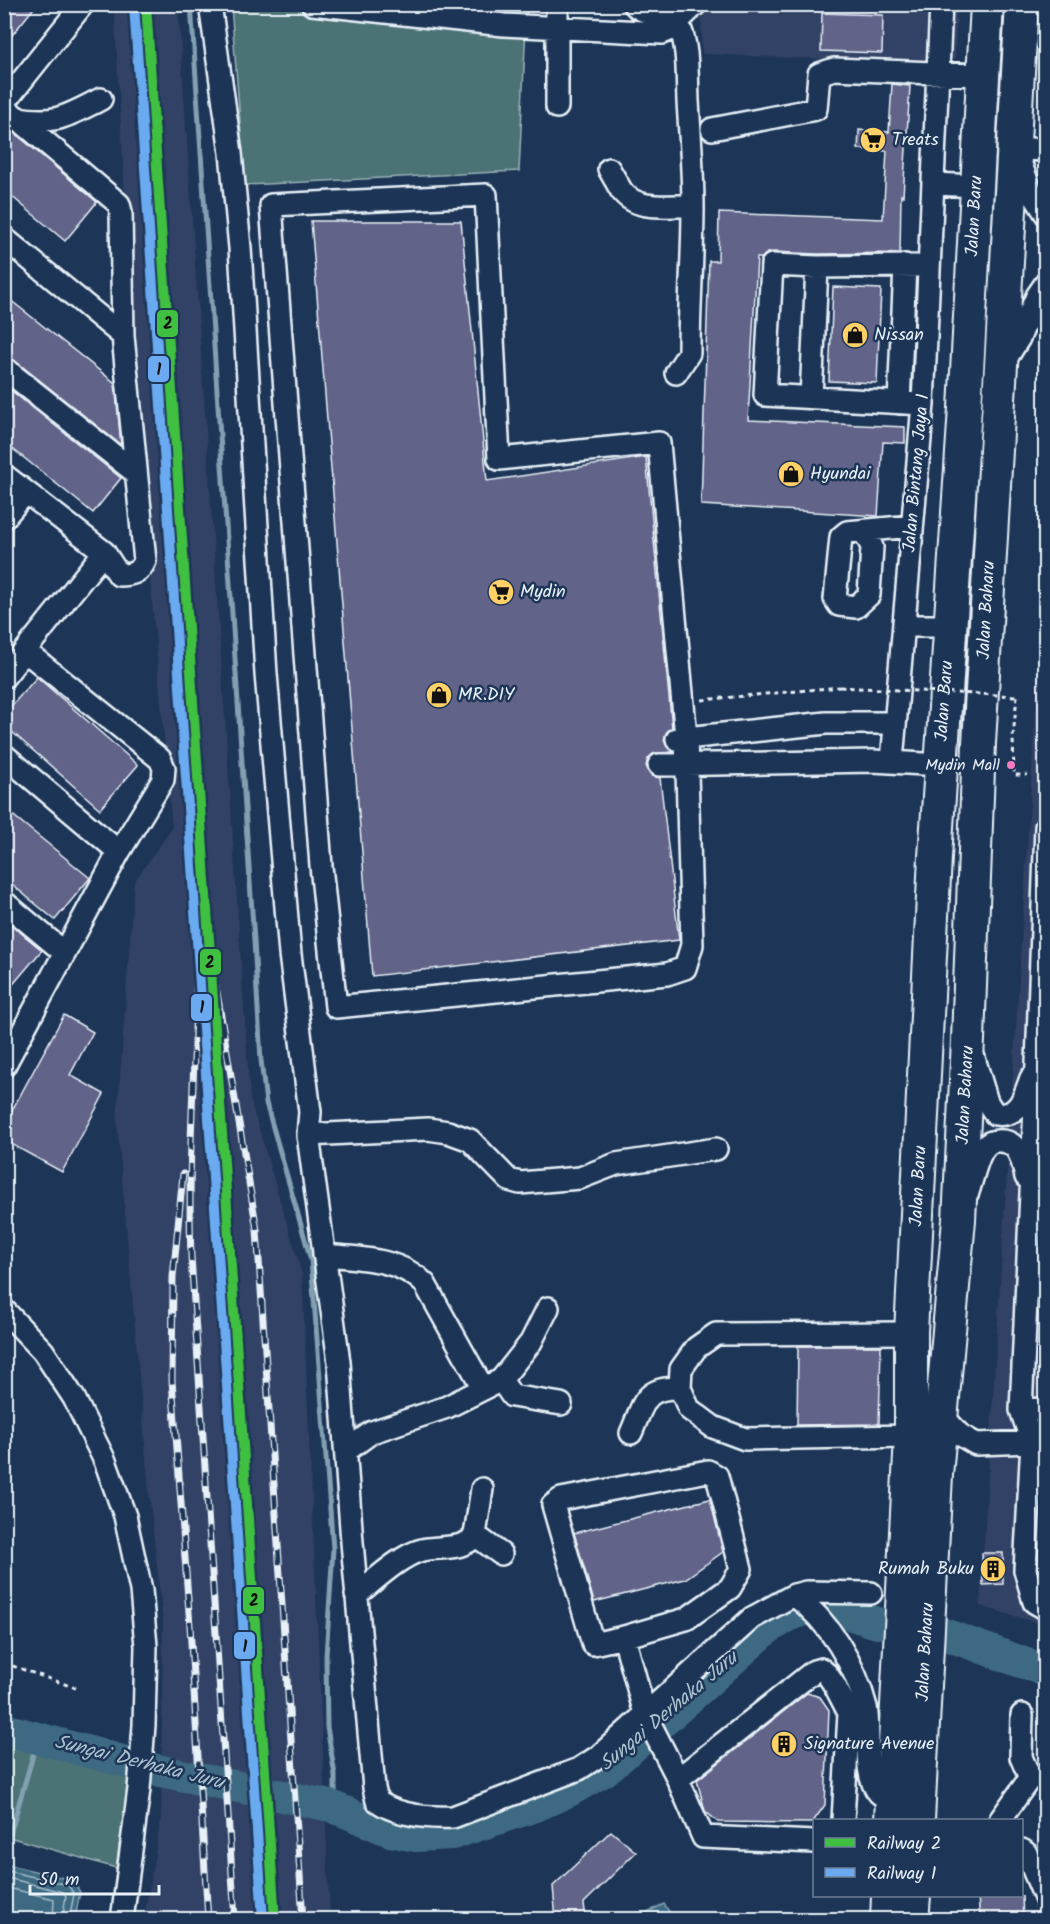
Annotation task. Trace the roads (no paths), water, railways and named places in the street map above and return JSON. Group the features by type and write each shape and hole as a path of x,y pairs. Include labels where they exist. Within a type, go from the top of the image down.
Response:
{"highway":[{"name":"Jalan Baru","path":"922,1472 911,1436 910,1333 941,765 965,408 987,4"},
{"name":"Jalan Baru","path":"1000,369 1022,4"},
{"name":"Jalan Baharu","path":"909,1816 909,1727 922,1472 942,1415 959,1220 978,770 1000,369"},
{"path":"887,1920 888,1897"},
{"path":"912,1920 914,1897"}],"street":[{"path":"9,109 83,4"},
{"path":"210,4 234,177 266,674 290,954 310,1112 308,1135 339,1362 356,1595 377,1801 388,1809 432,1818 453,1816 579,1768 599,1756 752,1618 798,1598 806,1592 871,1593"},
{"path":"312,4 504,25 662,33 677,23 696,4"},
{"path":"557,4 555,28 557,107"},
{"path":"634,4 638,9 650,14 665,15 677,23 683,37 686,62 693,206 689,353 676,373"},
{"name":"Jalan Bintang Jaya 1","path":"892,761 923,404 941,4"},
{"path":"712,129 816,109 819,74 834,69 983,75"},
{"path":"9,109 35,120 57,119 101,99"},
{"path":"4,475 104,552 119,575 134,573 142,568 145,561 123,336 119,204 9,109"},
{"path":"1046,150 1015,148 1030,189 1046,214"},
{"path":"609,169 621,190 639,205 693,206"},
{"path":"934,184 977,186"},
{"path":"486,195 500,459 659,443 683,702 682,738 686,763 692,945 685,968 667,974 336,1007 321,866 272,205 486,195"},
{"path":"4,238 123,336"},
{"path":"923,404 765,395 772,265 930,267"},
{"path":"899,403 905,266"},
{"path":"811,398 817,267"},
{"path":"1000,369 1018,338 1037,296 1046,284"},
{"path":"4,368 136,473"},
{"path":"4,518 26,492"},
{"path":"864,531 912,526"},
{"path":"4,677 104,552"},
{"path":"904,626 950,626"},
{"path":"4,1066 11,1036 65,953 119,852 164,780 164,768 160,759 25,651"},
{"path":"682,738 826,723 895,723"},
{"path":"4,755 119,852"},
{"path":"659,765 892,761 941,765"},
{"path":"1042,1605 1025,1570 1038,1449 1021,1410 1046,827"},
{"path":"4,902 65,953"},
{"path":"968,1040 987,1102 995,1114 1005,1116 1014,1111 1024,1096 1037,1063"},
{"path":"308,1135 428,1129 448,1132 470,1140 509,1180 520,1183 580,1178 616,1164 716,1149"},
{"path":"959,1220 983,1148 992,1141 1004,1140 1014,1145 1021,1155 1030,1192"},
{"path":"324,1255 368,1259 405,1268 424,1284 492,1384 512,1396 561,1404"},
{"path":"346,1451 372,1432 447,1407 492,1384 531,1342 549,1308"},
{"path":"4,1310 43,1351 74,1398 105,1461 125,1516 141,1590 146,1646 144,1725 139,1788 122,1920"},
{"path":"910,1333 716,1334 696,1348 681,1369 680,1388 689,1409 714,1427 745,1439 911,1436"},
{"path":"631,1433 647,1396 662,1388 680,1388"},
{"path":"1021,1410 1046,1408"},
{"path":"942,1415 959,1434 976,1444 1038,1449"},
{"path":"708,1471 717,1476 741,1569 730,1588 686,1619 624,1637 593,1644 553,1505 561,1499 708,1471"},
{"path":"356,1595 403,1559 421,1550 460,1546 472,1540 475,1535 482,1489"},
{"path":"475,1535 501,1554"},
{"path":"798,1598 822,1622 842,1649 855,1675 866,1709 868,1757 873,1782 879,1792 909,1816"},
{"path":"624,1637 645,1714 704,1837 813,1842"},
{"path":"676,1776 814,1671 821,1669 835,1686 849,1713 843,1819"},
{"path":"1002,1819 1038,1778 1021,1757 1022,1715"},
{"path":"1023,1851 1046,1900"}],"water":[{"path":"5,1864 72,1880 80,1892 75,1919 5,1919"},
{"path":"664,1904 674,1919 633,1919"}],"waterway":[{"path":"191,4 261,1060 266,1103 311,1260 333,1549 326,1656 327,1727 335,1775 335,1798 331,1806"},
{"name":"Sungai Derhaka Juru","path":"4,1729 156,1770 331,1806 390,1831 416,1836 452,1834 536,1806 604,1771 767,1629 790,1615 820,1605 877,1623"},
{"name":"Sungai Derhaka Juru","path":"944,1634 1046,1671"},
{"path":"4,1855 38,1738"}],"railway":[{"path":"170,530 193,694"},
{"path":"194,891 195,734"},
{"path":"208,939 257,1230 303,1920"},
{"path":"197,940 190,1177 191,1256 235,1920"},
{"path":"183,1174 173,1277 172,1380 208,1920"}],"rail line":[{"name":"2","path":"146,4 275,1920"},
{"name":"1","path":"134,5 263,1920"}],"place":[{"name":"Treats","path":"873,140"},
{"name":"Nissan","path":"855,335"},
{"name":"Hyundai","path":"791,474"},
{"name":"Mydin","path":"501,592"},
{"name":"MR.DIY","path":"439,695"},
{"name":"Mydin Mall","path":"1011,765"},
{"name":"Rumah Buku","path":"993,1569"},
{"name":"Signature Avenue","path":"784,1744"}]}
